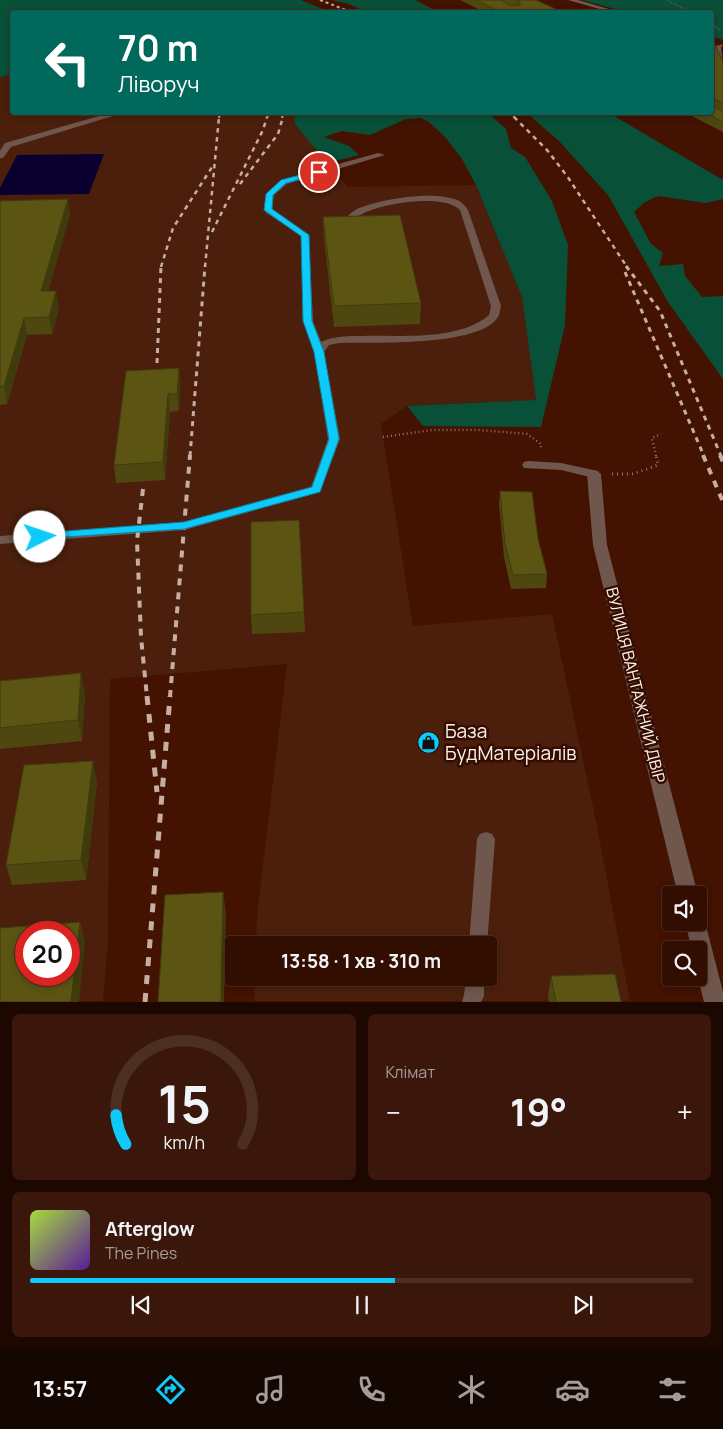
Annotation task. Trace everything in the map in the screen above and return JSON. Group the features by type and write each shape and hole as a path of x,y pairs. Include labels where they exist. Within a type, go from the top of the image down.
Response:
{"street":[{"path":"571,0 608,10"},
{"path":"723,46 717,47 723,62"},
{"name":"ВУЛИЦЯ ВАНТАЖНИЙ ДВІР","path":"594,474 600,545 686,886"},
{"path":"697,931 715,1002"}],"lane":[{"path":"0,156 8,145 113,115"},
{"path":"0,540 184,526 316,489 334,439 319,352 308,321 305,235 268,210 270,194 284,182 381,155"},
{"path":"319,352 325,344 339,340 453,334 476,329 494,316 496,306 464,210 459,204 442,200 415,200 366,208 348,218 342,226 343,234"},
{"path":"528,465 580,469 594,474"},
{"path":"479,936 486,839"},
{"path":"471,1002 474,996 475,986"}],"path":[{"path":"667,0 686,10"},
{"path":"383,437 432,430 479,430 527,434 541,444 543,465"},
{"path":"594,474 633,474 658,465 652,438 661,434"}],"shaded area":[{"path":"10,74 10,115 296,115 294,123 348,187 476,185 522,297 536,400 407,406 381,424 413,626 552,614 596,821 630,1001 254,1001 255,986 497,986 497,936 256,936 257,915 287,664 110,679 108,943 103,1001 0,1001 0,78"},
{"path":"104,154 89,194 0,195 0,188 17,155"}],"green space":[{"path":"0,0 301,0 325,10 10,10 10,74 0,78"},
{"path":"332,0 415,0 435,10 362,10 349,4"},
{"path":"582,0 723,0 723,40 714,37 714,10 619,10"},
{"path":"296,115 490,115 506,129 511,148 525,157 552,201 568,245 565,325 541,427 423,426 407,406 536,400 522,297 476,185 462,159 445,137 429,122 421,118 406,119 370,135 342,131 324,137 349,146 359,155 327,163 294,123"},
{"path":"529,115 612,115 723,180 723,199 706,203 658,196 645,202 634,212 651,244 663,253 659,266 683,264 685,276 702,297 723,296 723,379 668,302 608,195 559,141"}],"building":[{"path":"476,0 501,0 511,6 520,5 520,2 515,0 536,0 558,10 496,10"},
{"path":"714,44 723,62 723,103 715,99"},
{"path":"714,107 723,111 723,122 710,115 714,115"},
{"path":"68,199 41,291 56,291 49,317 24,318 4,386 0,387 0,201"},
{"path":"400,215 421,303 334,306 323,217"},
{"path":"179,368 177,394 168,394 163,462 114,465 126,371"},
{"path":"500,491 532,492 538,539 547,574 513,575 505,544"},
{"path":"299,520 304,612 251,615 251,522"},
{"path":"81,673 78,720 0,728 0,681"},
{"path":"93,761 81,860 6,865 24,765"},
{"path":"223,892 221,1002 158,1002 165,895"},
{"path":"15,927 15,986 73,986 71,1002 0,1002 0,928"},
{"path":"615,974 621,1002 556,1002 551,976"}],"railway":[{"path":"320,0 346,10"},
{"path":"512,115 547,150 567,176 627,267"},
{"path":"205,267 219,117"},
{"path":"212,232 263,130 267,117"},
{"path":"240,184 278,134 283,117"},
{"path":"161,267 173,228 214,164"},
{"path":"157,363 161,266"},
{"path":"190,456 205,266"},
{"path":"626,266 660,311 721,456"},
{"path":"625,272 704,456"},
{"path":"170,697 190,455"},
{"path":"703,455 723,502"},
{"path":"720,455 723,462"},
{"path":"143,489 137,541 141,637 147,697"},
{"path":"147,696 157,792"},
{"path":"145,1002 170,696"}],"place":[{"name":"База БудМатеріалів","path":"429,742"}],"route":[{"path":"40,537 184,526 316,489 334,439 319,352 308,321 305,235 268,210 270,194 284,182 306,174 319,172"}]}
